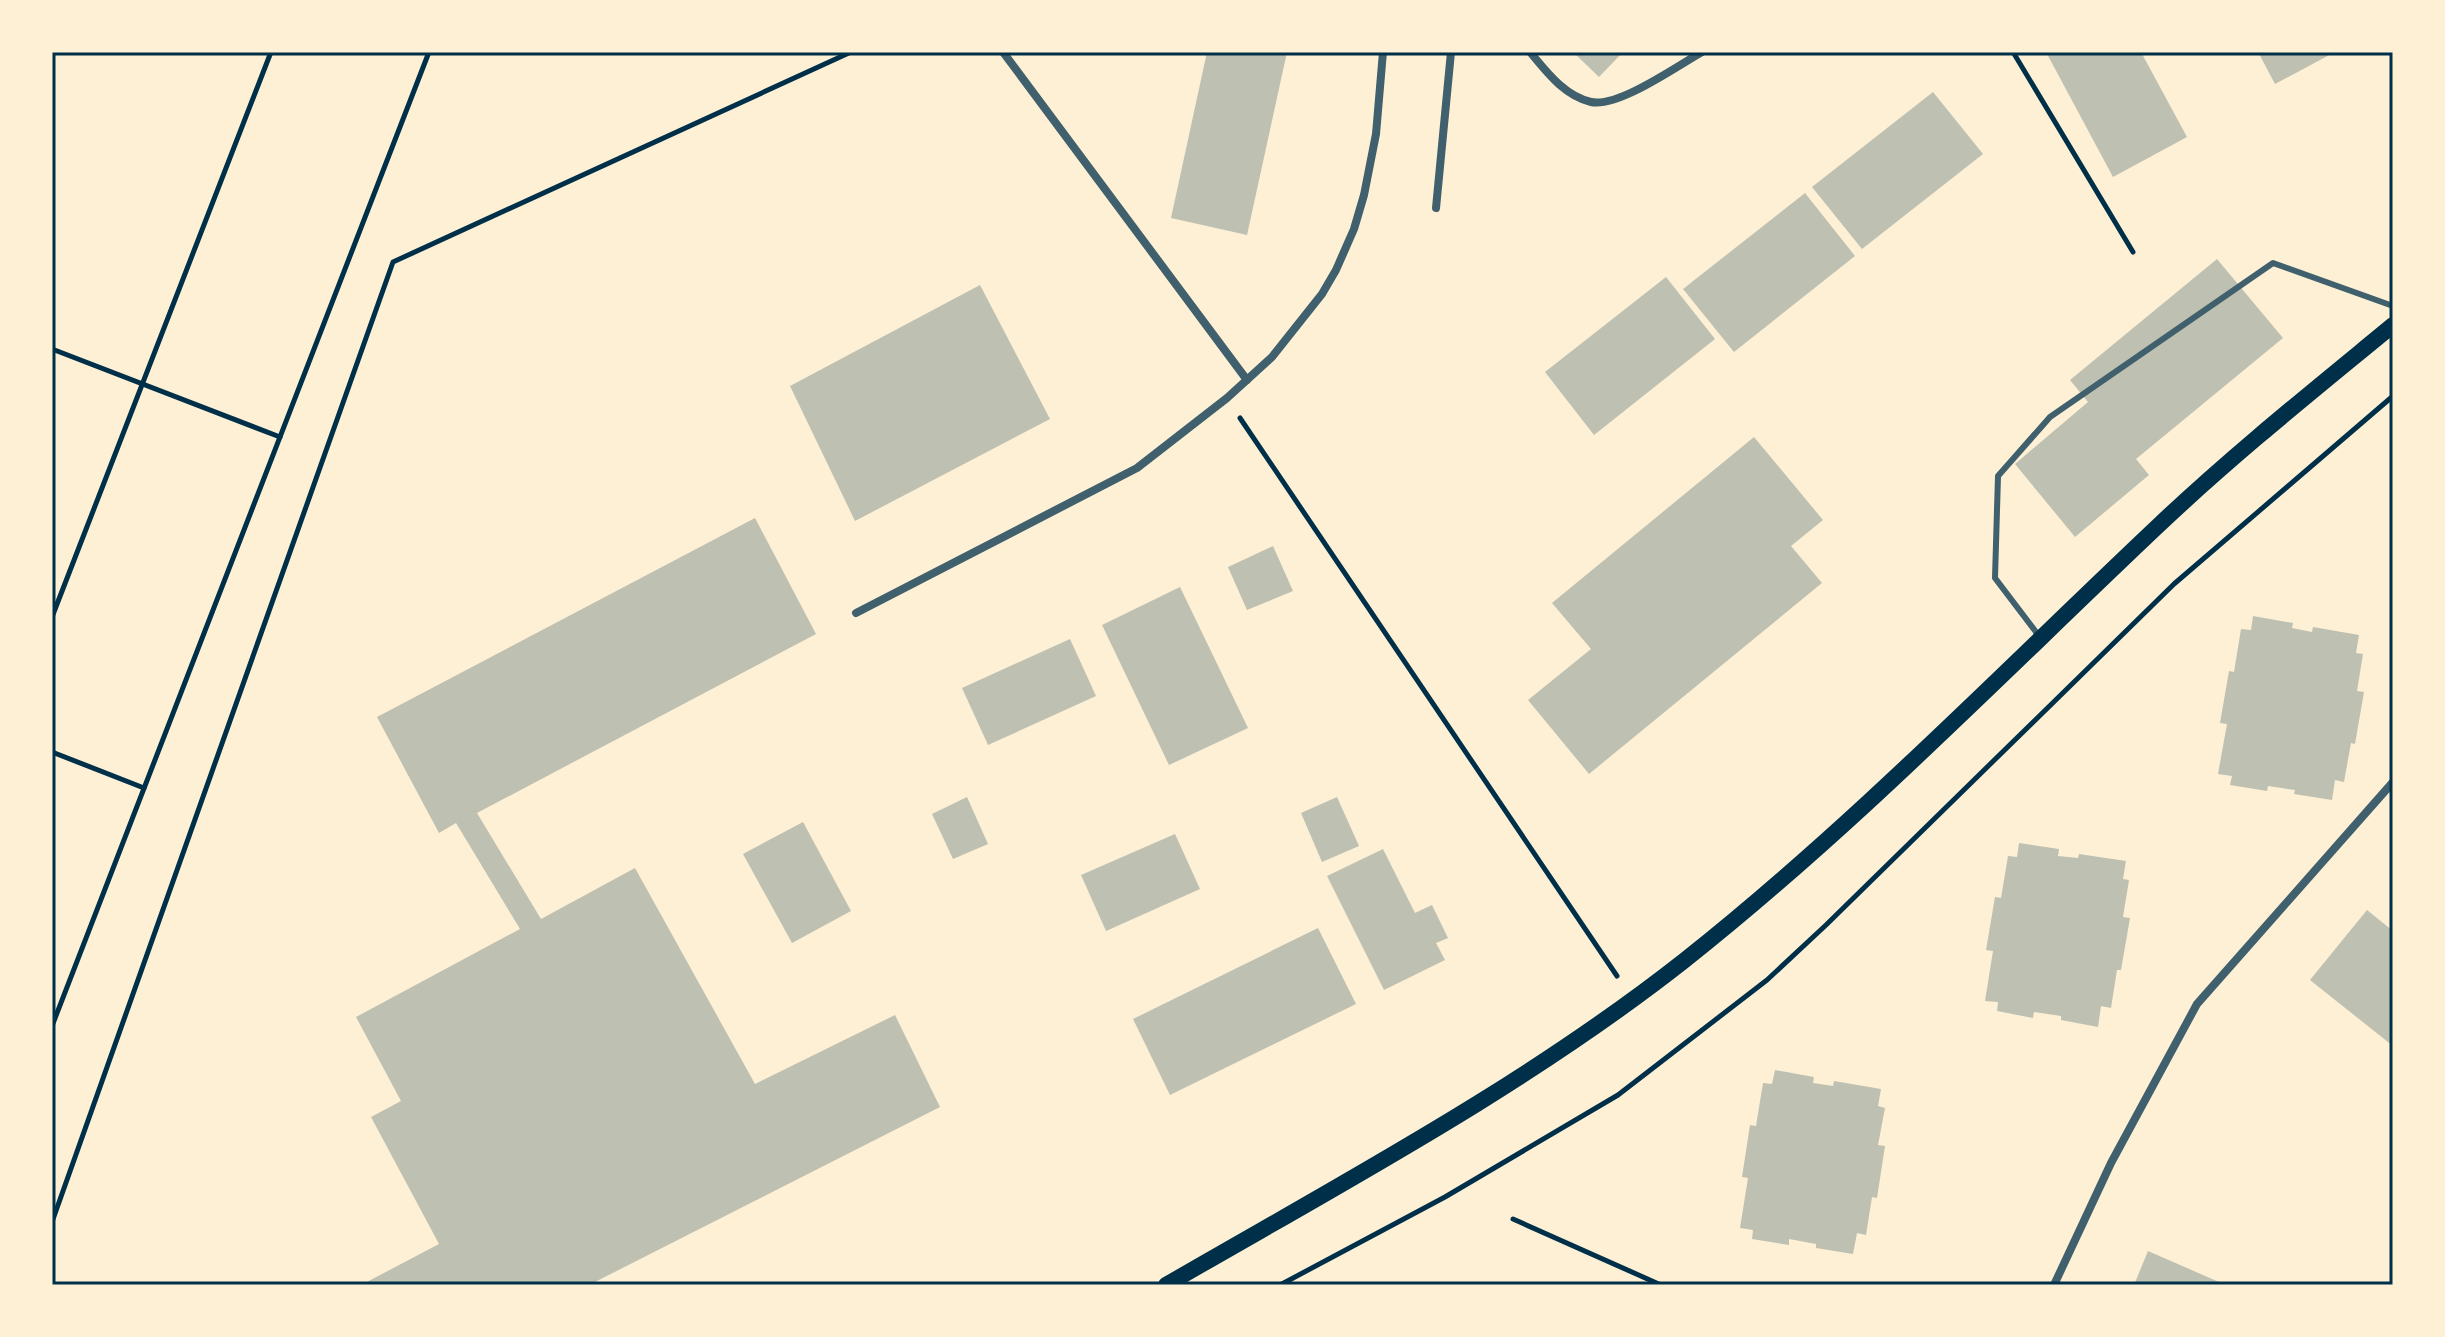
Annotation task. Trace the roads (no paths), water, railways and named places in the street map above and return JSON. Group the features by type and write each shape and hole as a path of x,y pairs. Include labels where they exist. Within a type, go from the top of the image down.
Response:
{"main road":[{"path":"1166,1285 1462,1111 1642,992 1722,929 1879,795 2162,522 2268,428 2393,325"}],"street":[{"path":"1003,52 1247,380"},
{"path":"856,613 1137,468 1227,398 1272,357 1322,294 1354,229 1376,134 1383,52"},
{"path":"1436,208 1451,52"},
{"path":"1530,52 1554,81 1592,103 1614,101 1702,52"},
{"path":"2054,1285 2111,1163 2197,1004 2393,782"}],"lane":[{"path":"2042,639 1995,578 1998,476 2050,417 2273,263 2393,306"}]}
